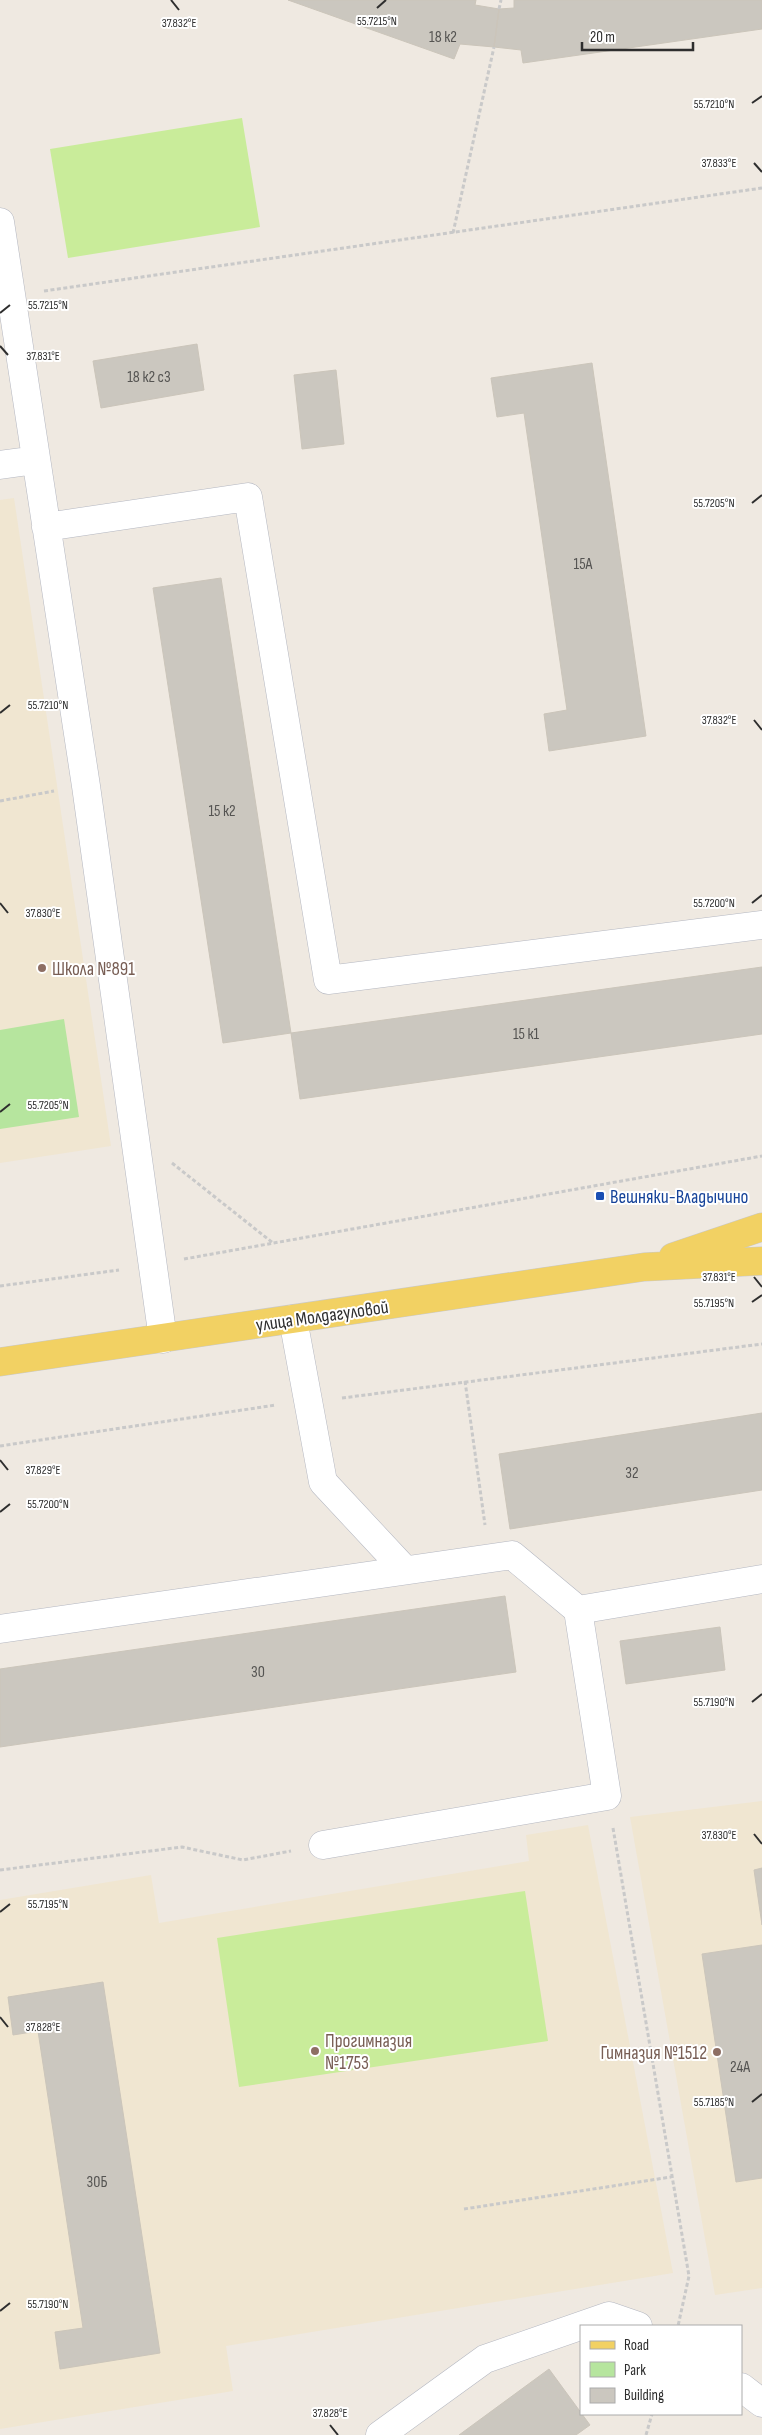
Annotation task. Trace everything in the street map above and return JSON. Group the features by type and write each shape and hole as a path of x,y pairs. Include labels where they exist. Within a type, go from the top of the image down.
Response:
{"main road":[{"name":"улица Молдагуловой","path":"644,1267 762,1227"},
{"name":"улица Молдагуловой","path":"0,1362 644,1267 762,1262"}],"lane":[{"path":"0,222 86,786 133,1132 164,1339"},
{"path":"0,465 36,460"},
{"path":"46,527 248,497 328,980 762,925"},
{"path":"293,1319 324,1482 404,1570"},
{"path":"0,1629 512,1555 578,1610 607,1796 323,1845"},
{"path":"578,1610 762,1579"},
{"path":"583,2325 609,2316 635,2325"},
{"path":"380,2435 485,2359 580,2326"},
{"path":"742,2388 762,2403"}],"path":[{"path":"499,9 501,0"},
{"path":"452,233 494,47"},
{"path":"11,296 762,188"},
{"path":"0,801 86,786"},
{"path":"133,1132 274,1243"},
{"path":"0,1286 152,1265 762,1156"},
{"path":"0,1446 308,1402 762,1344"},
{"path":"465,1382 490,1558"},
{"path":"607,1796 689,2276 678,2325"},
{"path":"0,1870 182,1847 244,1860 323,1845"},
{"path":"464,2209 671,2177"},
{"path":"646,2435 652,2415"}],"shaded area":[{"name":"Школа №891","path":"14,498 111,1146 0,1163 0,500"},
{"name":"Гимназия №1512","path":"762,1801 762,2288 715,2295 630,1817"},
{"name":"Прогимназия №1753","path":"588,1825 673,2273 226,2346 233,2391 0,2429 0,1900 151,1875 159,1923 529,1861 526,1835"}],"green space":[{"path":"242,118 260,227 68,258 50,149"},
{"path":"64,1019 79,1117 0,1129 0,1030"},
{"path":"525,1891 548,2041 239,2087 217,1938"}],"building":[{"path":"288,0 476,0 475,5 499,9 494,47 460,44 454,59"},
{"path":"514,0 762,0 762,29 523,63 521,50 494,47 499,9 514,8"},
{"path":"197,344 204,390 101,408 93,361"},
{"path":"592,363 646,736 549,751 544,714 567,710 524,413 497,417 491,378"},
{"path":"336,370 344,444 302,449 294,375"},
{"path":"221,578 291,1033 223,1043 153,588"},
{"path":"762,967 762,1034 300,1099 291,1033"},
{"path":"762,1413 762,1490 510,1529 499,1454"},
{"path":"505,1596 516,1672 0,1747 0,1669"},
{"path":"720,1627 725,1670 626,1684 620,1641"},
{"path":"762,1868 762,1925 754,1870"},
{"path":"762,1945 762,2178 736,2182 702,1954"},
{"path":"103,1982 160,2353 60,2369 55,2332 83,2328 38,2031 13,2035 8,1997"},
{"path":"549,2369 580,2411 580,2415 583,2415 590,2425 576,2435 459,2435"}],"place":[{"name":"Школа №891","path":"42,968"},
{"name":"Вешняки-Владычино","path":"600,1196"},
{"name":"Прогимназия №1753","path":"315,2051"},
{"name":"Гимназия №1512","path":"717,2052"}]}
